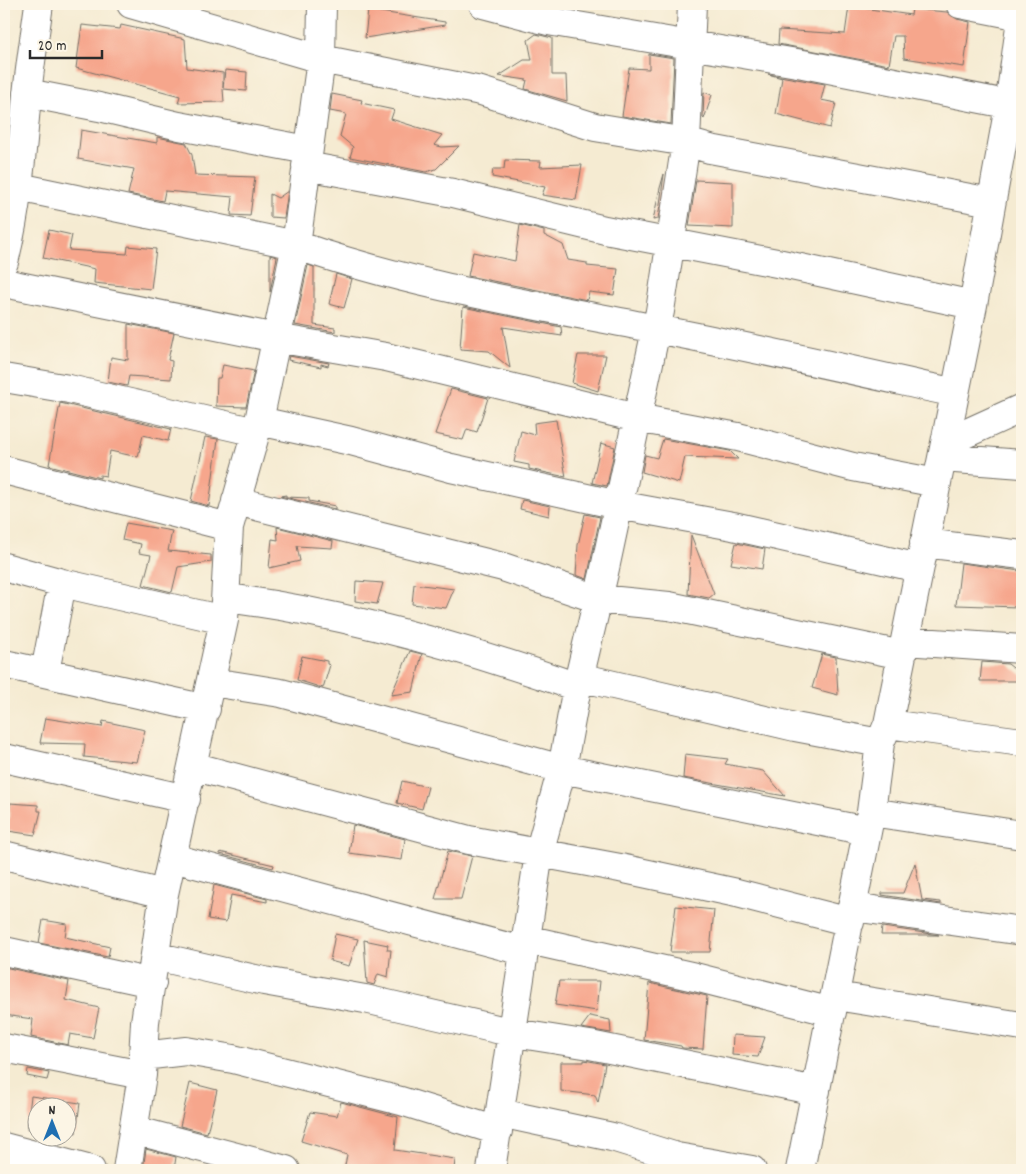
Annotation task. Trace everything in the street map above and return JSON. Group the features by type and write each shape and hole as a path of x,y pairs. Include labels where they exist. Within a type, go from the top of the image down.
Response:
{"street":[{"path":"4,262 13,226 12,185 27,92 38,4"},
{"path":"131,4 321,59 481,91 595,127 686,142 710,149 991,202"},
{"path":"127,1170 142,1066 145,1022 164,894 212,682 225,609 229,527 257,426 296,245 321,59 322,4"},
{"path":"483,4 548,21 803,64 1015,106"},
{"path":"491,1170 514,1033 524,945 540,853 562,769 578,682 598,599 656,329 686,142 692,44 692,4"},
{"path":"800,1170 834,1004 884,733 973,305 991,202 1015,106 1022,14 960,4"},
{"path":"27,92 100,106 605,230 782,264 973,305"},
{"path":"12,185 296,245 335,259 499,299 656,329 955,393"},
{"path":"4,283 276,338 386,357 637,418 738,437 853,467 941,462 1022,464"},
{"path":"4,378 257,426 351,441 451,468 618,505 733,526 922,556 1022,555"},
{"path":"941,462 1022,408"},
{"path":"4,470 229,527"},
{"path":"236,501 504,567 598,599 669,606 903,648 1022,649"},
{"path":"4,566 62,583 225,609 281,605 453,647 578,682 795,727 1022,742"},
{"path":"45,672 62,583"},
{"path":"4,664 206,709"},
{"path":"212,682 281,693 562,769 869,821 1022,834"},
{"path":"4,758 186,799"},
{"path":"192,766 469,840 851,914 1022,931"},
{"path":"4,855 164,894"},
{"path":"173,858 524,945 834,1004 1022,1026"},
{"path":"4,951 152,983"},
{"path":"155,956 222,972 365,999 514,1033 590,1045 816,1091"},
{"path":"4,1048 142,1066 186,1051 233,1059 401,1101 499,1122 612,1137 677,1157 752,1170"},
{"path":"134,1130 286,1170"},
{"path":"4,1147 91,1170"}],"building":[{"path":"849,6 911,15 912,9 947,12 957,19 970,22 964,67 904,58 903,36 894,36 889,65 778,44 779,30 845,34"},
{"path":"368,10 445,22 445,25 365,38"},
{"path":"82,25 120,29 121,25 185,39 187,68 223,73 223,88 225,70 247,72 246,91 223,89 224,102 178,103 180,96 76,68"},
{"path":"536,34 552,38 552,75 566,75 567,101 525,89 527,80 499,76 524,60 532,60 528,40"},
{"path":"649,54 674,58 671,124 622,116 629,68 649,69"},
{"path":"768,74 825,84 821,100 836,103 830,128 776,114 782,78"},
{"path":"704,92 712,95 704,119 703,118"},
{"path":"332,94 362,100 361,103 394,110 391,119 442,135 434,145 442,147 459,146 436,169 426,172 350,157 353,147 340,136 346,114 330,111"},
{"path":"81,130 157,143 157,137 186,143 192,155 195,175 255,177 250,216 231,215 233,197 165,191 163,201 128,194 134,169 78,159"},
{"path":"505,160 541,161 540,167 582,165 576,200 542,195 545,187 492,177 493,169 504,169"},
{"path":"664,174 658,219 653,220 660,188"},
{"path":"696,180 733,182 733,228 689,226"},
{"path":"288,191 284,218 270,217 270,194 278,198"},
{"path":"520,225 544,231 544,235 563,245 568,260 587,263 587,266 618,269 614,295 589,292 587,300 468,276 473,252 515,261"},
{"path":"49,230 72,235 69,250 127,254 128,246 156,249 151,289 94,283 95,269 43,258"},
{"path":"270,255 277,257 270,292"},
{"path":"308,265 314,267 314,325 335,328 335,332 295,325"},
{"path":"336,274 352,279 344,308 329,304"},
{"path":"463,307 561,327 562,336 503,327 510,368 489,351 460,349"},
{"path":"128,324 174,333 168,360 172,361 171,379 129,376 127,386 108,382 111,357 128,360"},
{"path":"578,355 606,355 598,391 572,383"},
{"path":"289,356 329,363 328,366 321,364 321,367 288,360"},
{"path":"223,365 254,371 246,407 216,406 217,378 220,378"},
{"path":"451,389 488,398 477,432 467,429 463,440 435,434"},
{"path":"60,403 171,429 168,441 143,435 138,457 110,451 106,476 100,475 100,478 49,465"},
{"path":"556,420 566,477 529,469 529,465 514,462 521,431 535,435 534,423"},
{"path":"205,437 218,439 209,506 191,501"},
{"path":"663,439 730,451 738,459 685,457 679,483 642,472 645,455 657,458"},
{"path":"601,443 615,447 607,486 592,483"},
{"path":"286,495 286,497 309,498 309,501 335,506 335,509 280,496"},
{"path":"522,500 550,506 549,516 520,509"},
{"path":"585,514 600,517 587,579 576,575 578,545"},
{"path":"126,523 172,531 168,551 211,555 211,562 178,567 172,592 143,585 151,555 139,553 141,544 122,540"},
{"path":"277,527 333,541 332,548 297,546 300,561 269,568 272,539 278,540"},
{"path":"691,535 714,594 709,598 688,594"},
{"path":"736,543 765,549 762,569 731,564"},
{"path":"961,563 1020,571 1018,607 956,605"},
{"path":"356,581 383,583 377,604 355,601"},
{"path":"414,584 454,589 446,608 412,604"},
{"path":"410,651 422,654 413,692 391,695"},
{"path":"822,654 836,657 838,695 812,688"},
{"path":"302,656 327,661 327,664 330,665 323,688 297,680"},
{"path":"982,662 1008,664 1022,675 1022,681 980,681"},
{"path":"45,718 102,727 103,721 145,730 137,762 84,757 85,744 40,743"},
{"path":"685,754 728,759 725,764 763,771 785,796 683,778"},
{"path":"402,781 428,787 422,809 397,803"},
{"path":"10,803 38,805 38,811 41,811 35,835 8,831"},
{"path":"353,825 405,839 402,860 349,853"},
{"path":"448,851 472,856 461,899 435,899"},
{"path":"220,852 274,865 273,868 220,854"},
{"path":"915,863 922,900 941,902 941,904 882,895 882,893 903,893"},
{"path":"214,885 267,899 267,902 231,895 226,922 208,919"},
{"path":"676,906 714,910 710,952 670,952"},
{"path":"43,920 67,924 65,937 110,947 108,957 39,943"},
{"path":"882,927 939,935 881,935"},
{"path":"335,934 358,939 349,966 330,961"},
{"path":"364,940 388,945 387,950 391,950 388,977 378,974 374,985 367,983"},
{"path":"4,967 69,981 66,1000 99,1008 93,1038 70,1034 68,1045 31,1037 33,1019 4,1015"},
{"path":"559,981 600,981 597,1011 555,1005"},
{"path":"649,983 707,996 703,1049 682,1048 681,1046 644,1040"},
{"path":"590,1016 610,1020 611,1033 581,1028"},
{"path":"733,1035 765,1037 758,1057 732,1055"},
{"path":"584,1060 605,1064 598,1103 595,1095 561,1091 561,1062 584,1062"},
{"path":"28,1069 49,1073 47,1080 27,1076"},
{"path":"190,1083 217,1090 207,1133 180,1126"},
{"path":"341,1102 398,1117 395,1150 455,1159 454,1170 344,1170 347,1155 301,1141 310,1112 337,1116"},
{"path":"146,1149 176,1157 174,1170 143,1170"}]}
